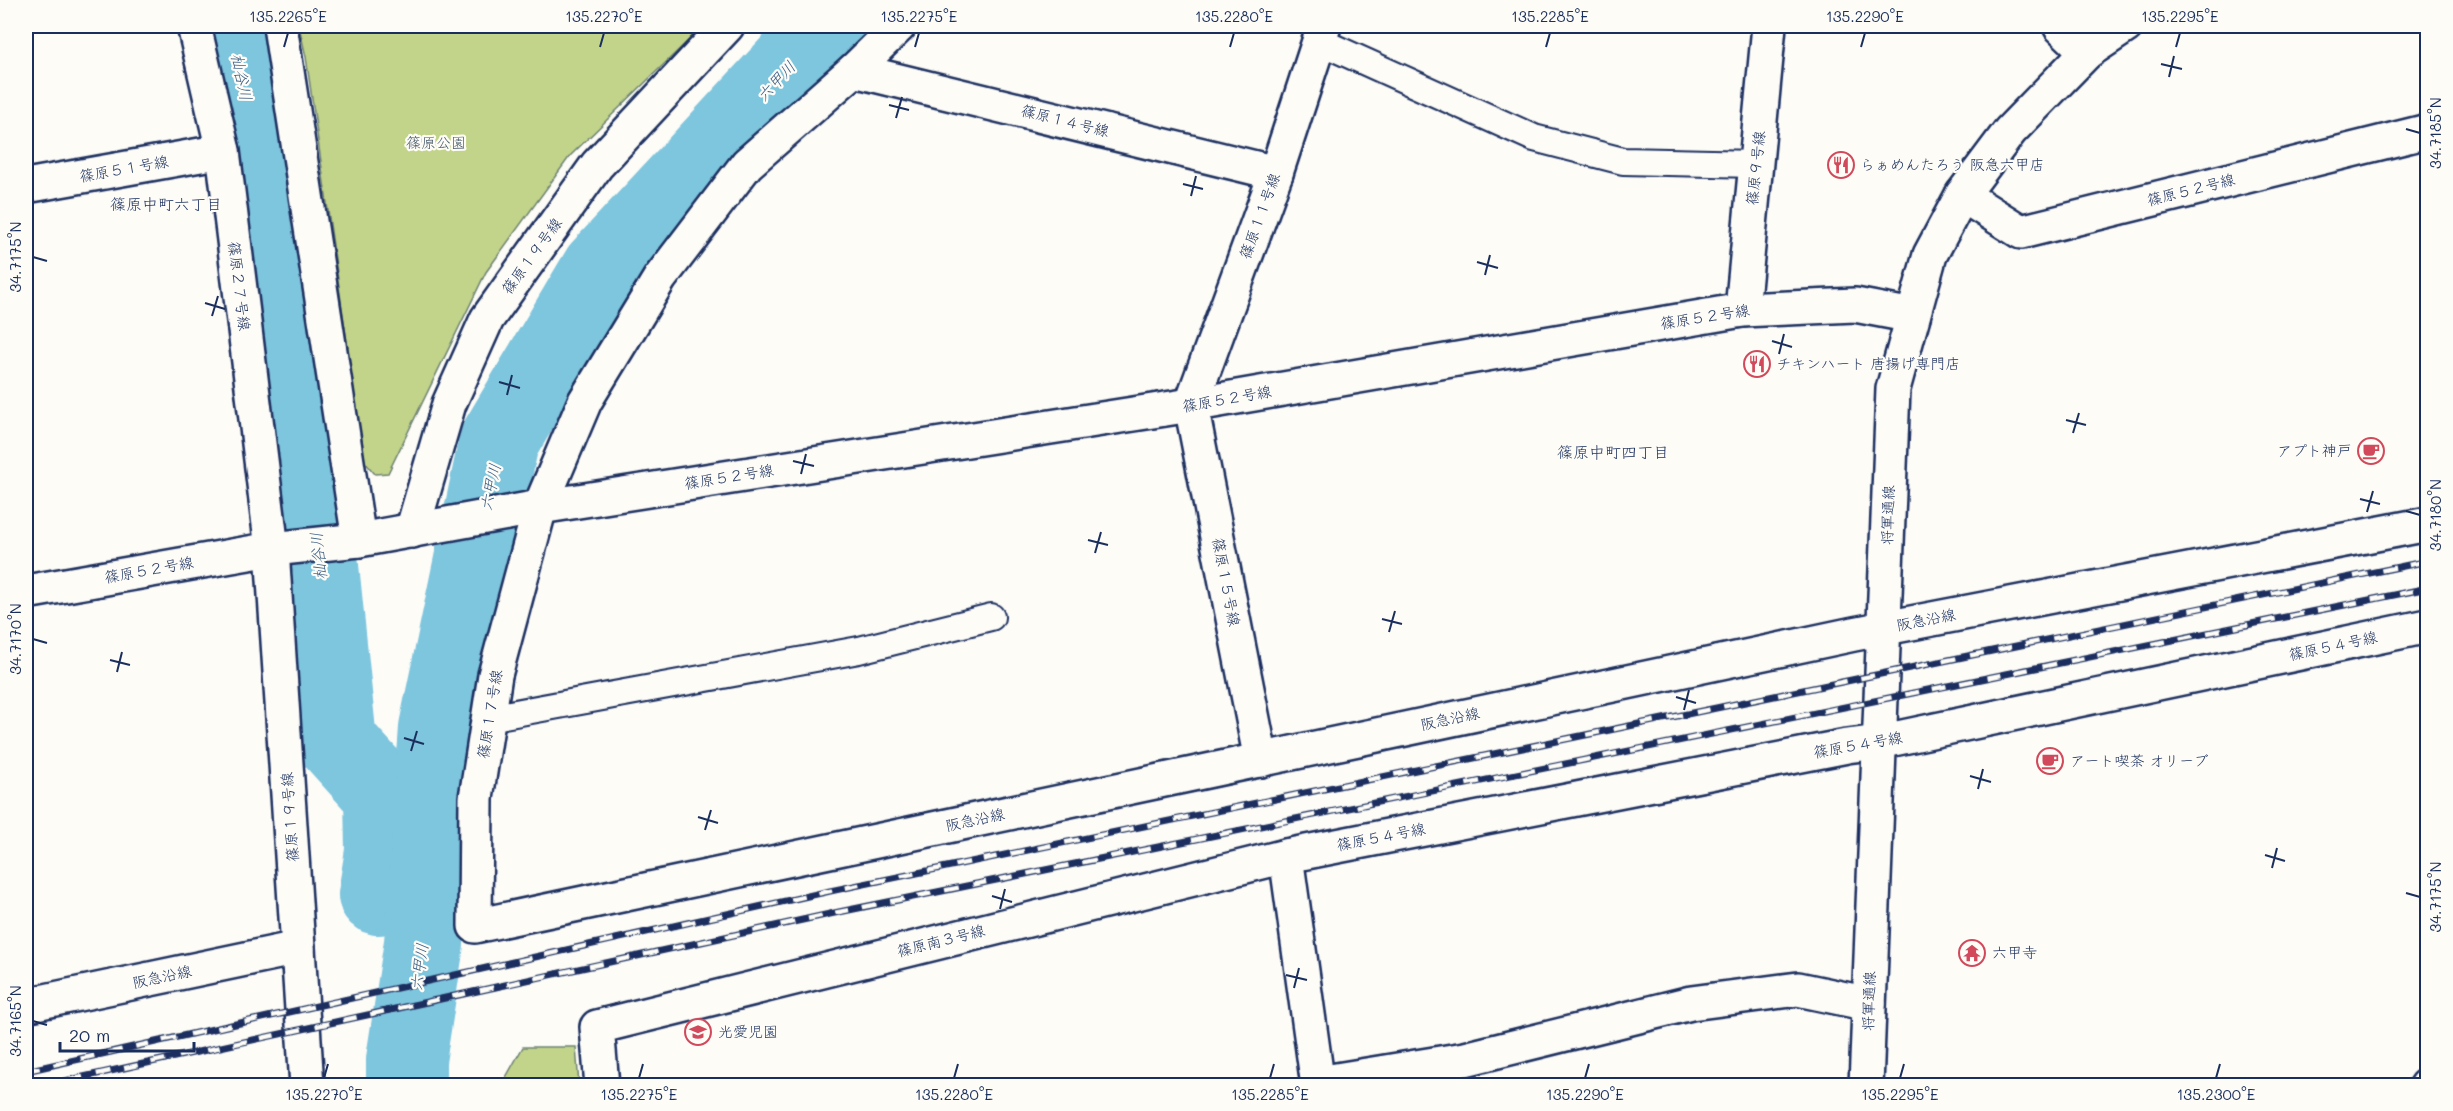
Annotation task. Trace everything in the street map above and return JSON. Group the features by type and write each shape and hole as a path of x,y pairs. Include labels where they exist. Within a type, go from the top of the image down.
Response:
{"street":[{"name":"篠原２７号線","path":"194,26 223,152 272,549"},
{"path":"280,26 359,540 412,531"},
{"name":"篠原１９号線","path":"412,531 449,405 487,319 597,165 727,26"},
{"path":"540,507 585,401 660,278 747,164 854,70 899,26"},
{"name":"篠原９号線","path":"1742,309 1770,26"},
{"path":"2060,26 2087,52"},
{"name":"将軍通線","path":"1866,1086 1893,389 1930,255 1962,195 2010,131 2087,52 2126,26"},
{"name":"篠原１１号線","path":"1191,405 1276,173 1322,33"},
{"name":"篠原１４号線","path":"854,70 1276,173"},
{"name":"篠原５２号線","path":"1962,195 2021,232 2427,131"},
{"name":"篠原５１号線","path":"26,186 223,152"},
{"name":"篠原５２号線","path":"412,531 540,507 1191,405 1742,309 1855,305 1913,316"},
{"name":"篠原１５号線","path":"1191,405 1261,760"},
{"name":"篠原１７号線","path":"475,926 476,798 488,718 495,675 540,507"},
{"name":"阪急沿線","path":"475,926 1884,628 2427,524"},
{"name":"篠原５２号線","path":"26,592 272,549 359,540"},
{"name":"篠原１９号線","path":"272,549 307,1086"},
{"name":"篠原５４号線","path":"1286,856 1847,746 1879,742 2427,626"},
{"path":"1286,856 1318,1084 1465,1059 1691,1003 1798,989 1869,1004"},
{"name":"篠原南３号線","path":"602,1086 597,1027 1286,856"},
{"name":"阪急沿線","path":"26,1005 298,948"}],"lane":[{"path":"1322,33 1534,138 1623,161 1756,164"},
{"path":"488,718 858,650 991,617"}],"green space":[{"name":"篠原公園","path":"299,26 703,26 570,156 486,272 388,473 375,474 364,461 306,57"},
{"path":"523,1047 576,1047 579,1085 505,1085 505,1079"}],"waterway":[{"name":"杣谷川","path":"231,26 273,219 313,508 337,742 384,794 385,852 378,895"},
{"name":"六甲川","path":"820,26 821,33"},
{"name":"六甲川","path":"406,1086 406,1060 424,943 439,728 499,441 601,270 827,26"}],"railway":[{"path":"26,1071 830,891 2428,561"},
{"path":"42,1086 839,912 2428,588"}],"place":[{"name":"らぁめんたろう 阪急六甲店","path":"1841,165"},
{"name":"チキンハート 唐揚げ専門店","path":"1757,364"},
{"name":"アプト神戸","path":"2371,451"},
{"name":"アート喫茶 オリーブ","path":"2050,761"},
{"name":"六甲寺","path":"1972,953"},
{"name":"光愛児園","path":"698,1032"}],"district":[{"name":"篠原中町六丁目","path":"166,204"},
{"name":"篠原中町四丁目","path":"1613,452"}]}
